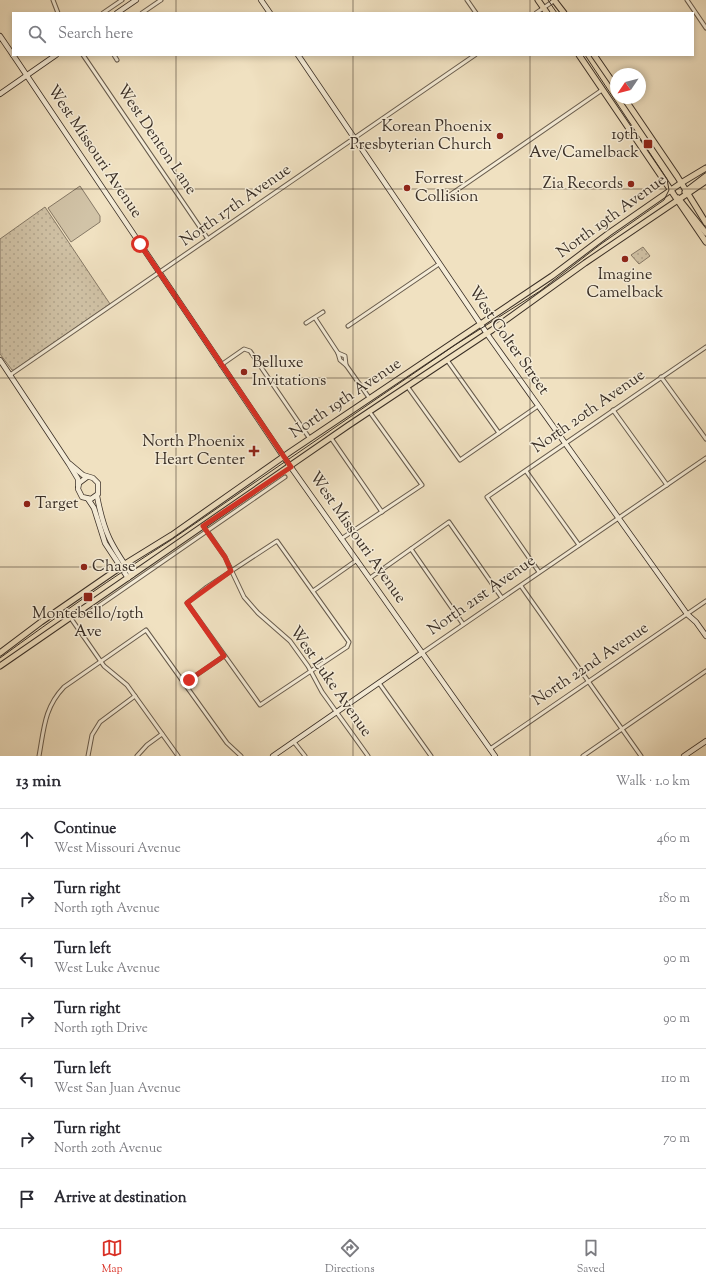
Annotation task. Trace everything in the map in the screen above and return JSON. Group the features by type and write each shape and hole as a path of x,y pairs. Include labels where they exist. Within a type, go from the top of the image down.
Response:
{"main road":[{"path":"538,0 546,12"},
{"path":"554,0 563,12"},
{"path":"580,56 671,194 678,200 706,233"},
{"path":"595,56 610,78"},
{"path":"628,104 706,223"},
{"name":"North 19th Avenue","path":"0,653 283,456 552,276 604,237 664,196 671,194 681,183 706,168"},
{"path":"687,192 706,176"},
{"name":"North 19th Avenue","path":"0,666 291,467 369,411 486,334 585,263 678,200 687,192 706,181"},
{"path":"678,200 680,207 706,242"}],"street":[{"path":"53,0 58,12"},
{"path":"104,12 120,0"},
{"path":"118,12 136,0"},
{"path":"143,12 161,0"},
{"path":"261,0 269,12"},
{"path":"467,0 475,12"},
{"path":"538,12 554,0"},
{"path":"687,0 706,28"},
{"name":"West Missouri Avenue","path":"0,36 12,54"},
{"name":"West Missouri Avenue","path":"14,56 283,456 495,756"},
{"path":"0,94 55,56"},
{"name":"West Denton Lane","path":"84,56 208,239"},
{"path":"115,56 117,60"},
{"name":"West Colter Street","path":"299,56 486,334 617,518 687,614 696,622 706,636"},
{"name":"North 17th Avenue","path":"10,375 474,56"},
{"path":"444,199 602,90"},
{"path":"348,326 439,264"},
{"path":"306,323 323,312"},
{"path":"314,318 338,353 340,360 346,364 370,399"},
{"name":"North 20th Avenue","path":"539,572 487,497 706,347"},
{"path":"221,365 247,348 310,439"},
{"path":"338,353 345,356 346,364"},
{"path":"0,360 69,464 78,479 80,494 88,499 94,508 105,543 130,576"},
{"path":"447,360 499,433"},
{"path":"661,377 706,439"},
{"path":"407,386 460,460 538,406"},
{"path":"613,410 667,485"},
{"path":"341,539 422,485 369,411"},
{"path":"330,438 382,512"},
{"name":"North 21st Avenue","path":"273,756 706,458"},
{"path":"69,464 87,478 96,480 100,486 97,496 98,506 108,540 123,566"},
{"path":"526,471 579,545"},
{"name":"North 19th Avenue","path":"81,610 84,613 90,612 285,477"},
{"path":"78,486 81,480 87,478"},
{"path":"88,499 97,496"},
{"path":"370,578 449,522 502,598"},
{"name":"West Luke Avenue","path":"203,526 225,557 238,587 249,604 290,641 368,756"},
{"path":"277,541 348,642 346,647 260,705 187,603 231,571 277,541"},
{"path":"411,549 464,624"},
{"path":"313,591 357,560"},
{"path":"521,586 589,680 641,756"},
{"name":"North 22nd Avenue","path":"490,750 589,680 706,601"},
{"path":"70,617 101,661 112,674 127,685 178,756"},
{"path":"39,756 46,714 52,701 64,687 146,630 227,743 241,756"},
{"path":"185,683 224,656"},
{"path":"583,756 706,671"},
{"path":"379,683 431,756"},
{"path":"88,756 92,735 100,722 135,696"},
{"path":"137,756 147,745 162,734"},
{"path":"684,756 706,741"},
{"path":"294,742 305,756"}],"shaded area":[{"path":"80,186 100,216 100,222 71,242 48,208"},
{"path":"45,207 110,304 12,370 0,354 0,239"},
{"path":"643,247 650,256 639,264 631,255"}],"tram line":[{"path":"548,0 556,12"},
{"path":"0,658 42,627 455,345 540,291 601,244 664,200 669,190 667,179 586,56"}],"place":[{"name":"Korean Phoenix Presbyterian Church","path":"500,136"},
{"name":"19th Ave/Camelback","path":"648,144"},
{"name":"Zia Records","path":"631,184"},
{"name":"Forrest Collision","path":"407,188"},
{"name":"Imagine Camelback","path":"625,259"},
{"name":"Belluxe Invitations","path":"244,372"},
{"name":"North Phoenix Heart Center","path":"254,451"},
{"name":"Target","path":"27,504"},
{"name":"Chase","path":"84,567"},
{"name":"Montebello/19th Ave","path":"88,597"}],"route":[{"path":"140,244 291,467 203,526 225,557 231,571 187,603 224,656 189,680"}]}
